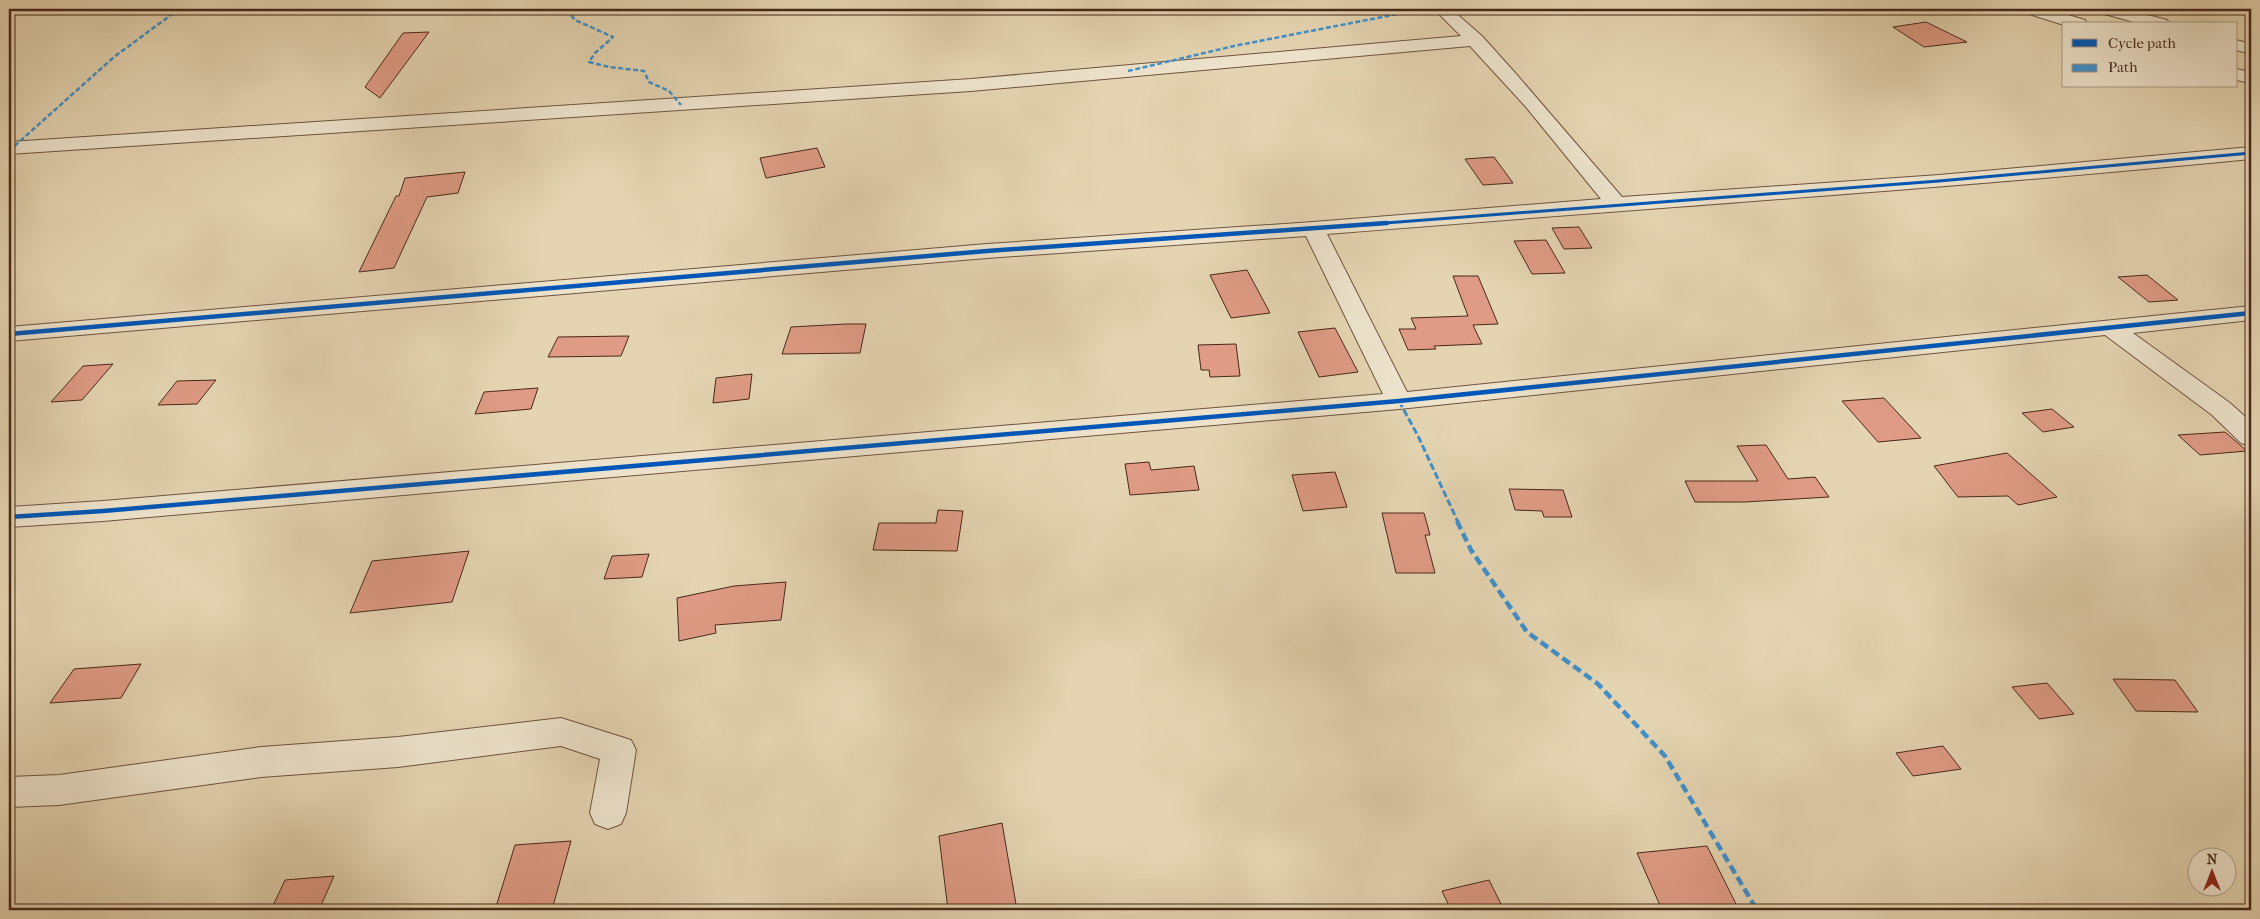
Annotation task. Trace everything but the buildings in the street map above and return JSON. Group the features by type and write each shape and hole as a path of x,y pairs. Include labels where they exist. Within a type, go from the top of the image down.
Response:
{"street":[{"path":"1442,9 1476,40 1547,119 1616,204"},
{"path":"2032,9 2074,22"},
{"path":"2107,9 2154,22"},
{"path":"9,148 971,86 1476,40"},
{"path":"2238,46 2251,49"},
{"path":"2238,75 2251,78"},
{"path":"9,334 977,252 1313,230 1616,204 1939,181 2251,153"},
{"path":"1313,230 1399,401"},
{"path":"9,517 113,510 1399,401 2251,313"},
{"path":"2111,328 2221,409 2251,437"},
{"path":"9,792 58,790 261,762 398,752 561,732 618,750 608,813"}],"marked path":[{"path":"9,151 114,57 179,9"},
{"path":"575,9 571,15 575,20 608,33 613,37 595,53 589,62 609,67 644,71 649,82 669,91 681,105"},
{"path":"1128,71 1234,46 1423,9"},
{"path":"1399,401 1418,436 1471,550 1527,632 1598,684 1665,756 1757,910"}],"cycle path":[{"path":"9,334 987,251 1313,229 1616,204 1939,181 2251,153"},
{"path":"9,517 103,511 1399,401 2251,313"}]}
